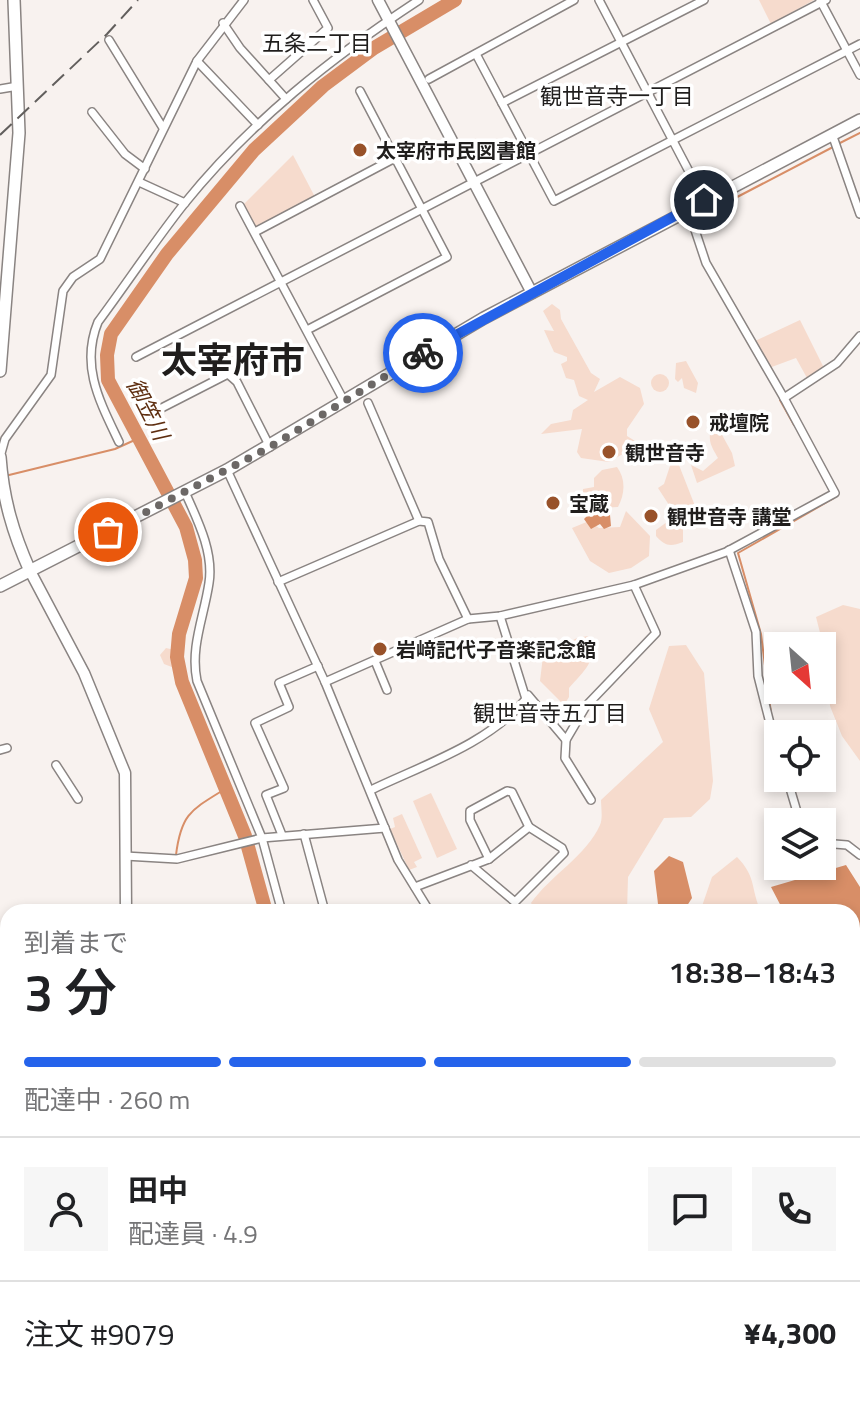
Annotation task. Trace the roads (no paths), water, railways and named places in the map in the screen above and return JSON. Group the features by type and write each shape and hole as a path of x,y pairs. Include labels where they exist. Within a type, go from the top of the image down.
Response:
{"main road":[{"path":"0,371 19,133 14,0"},
{"path":"0,586 270,447 532,293 704,200 835,142 860,120"},
{"path":"0,457 13,533 30,571"}],"street":[{"path":"0,457 5,439 51,375 63,291 73,277 97,263 197,61 223,23 244,0"},
{"path":"269,80 328,28 313,0"},
{"path":"378,0 532,293"},
{"path":"119,442 94,383 89,355 98,322 185,203 258,125 340,53 419,0"},
{"path":"429,79 574,0"},
{"path":"599,0 704,200"},
{"path":"502,103 704,0"},
{"path":"136,357 822,1 860,75"},
{"path":"223,23 240,48 286,99"},
{"path":"109,40 163,128"},
{"path":"476,54 554,201 860,44"},
{"path":"197,61 258,125"},
{"path":"0,89 18,86"},
{"path":"307,330 447,257 360,91"},
{"path":"92,112 125,154 145,169"},
{"path":"835,142 860,214"},
{"path":"255,232 395,158"},
{"path":"139,182 185,203"},
{"path":"240,206 344,401"},
{"path":"325,682 468,619 500,616 634,585 729,550 835,493 706,263 688,209"},
{"path":"784,398 837,363 860,336"},
{"path":"148,415 228,374 237,382 270,447"},
{"path":"368,403 419,521"},
{"path":"227,470 318,666 385,828 425,904"},
{"path":"184,493 203,536 210,579 193,656 197,681 260,838 280,904"},
{"path":"278,582 419,521 428,522 439,559 468,619"},
{"path":"729,550 756,632 758,676 769,720"},
{"path":"30,571 84,673 124,769 126,904"},
{"path":"591,800 563,754 566,740 586,706 656,633 634,585"},
{"path":"500,616 528,695 566,740"},
{"path":"375,661 387,690"},
{"path":"282,835 266,795 284,788 255,723 289,707 279,683 318,666"},
{"path":"371,790 473,741 511,717 528,695"},
{"path":"56,765 78,799"},
{"path":"471,865 515,902 564,853 562,848 529,827 512,792 507,791 470,811 470,820 489,859"},
{"path":"415,887 489,859 529,827"},
{"path":"125,856 177,859 260,838 385,828"},
{"path":"304,834 323,904"},
{"path":"836,844 847,845 860,855"}],"waterway":[{"name":"御笠川","path":"264,904 245,836 182,682 177,657 179,634 196,578 195,560 186,527 108,380 107,355 111,334 167,254 254,150 323,86 374,48 455,0"},
{"path":"838,144 860,133"},
{"path":"695,219 833,147"},
{"path":"780,400 794,425"},
{"path":"5,476 115,449 137,439"},
{"path":"771,713 761,634 738,553 834,498"},
{"path":"176,855 181,830 190,814 225,789"}],"railway":[{"path":"0,135 107,34 138,0"}],"place":[{"name":"太宰府市民図書館","path":"360,150"},
{"name":"戒壇院","path":"693,422"},
{"name":"観世音寺","path":"609,452"},
{"name":"宝蔵","path":"553,503"},
{"name":"観世音寺 講堂","path":"651,516"},
{"name":"岩﨑記代子音楽記念館","path":"380,649"}],"district":[{"name":"五条二丁目","path":"317,43"},
{"name":"観世音寺一丁目","path":"617,96"},
{"name":"太宰府市","path":"233,359"},
{"name":"観世音寺五丁目","path":"550,713"}]}
